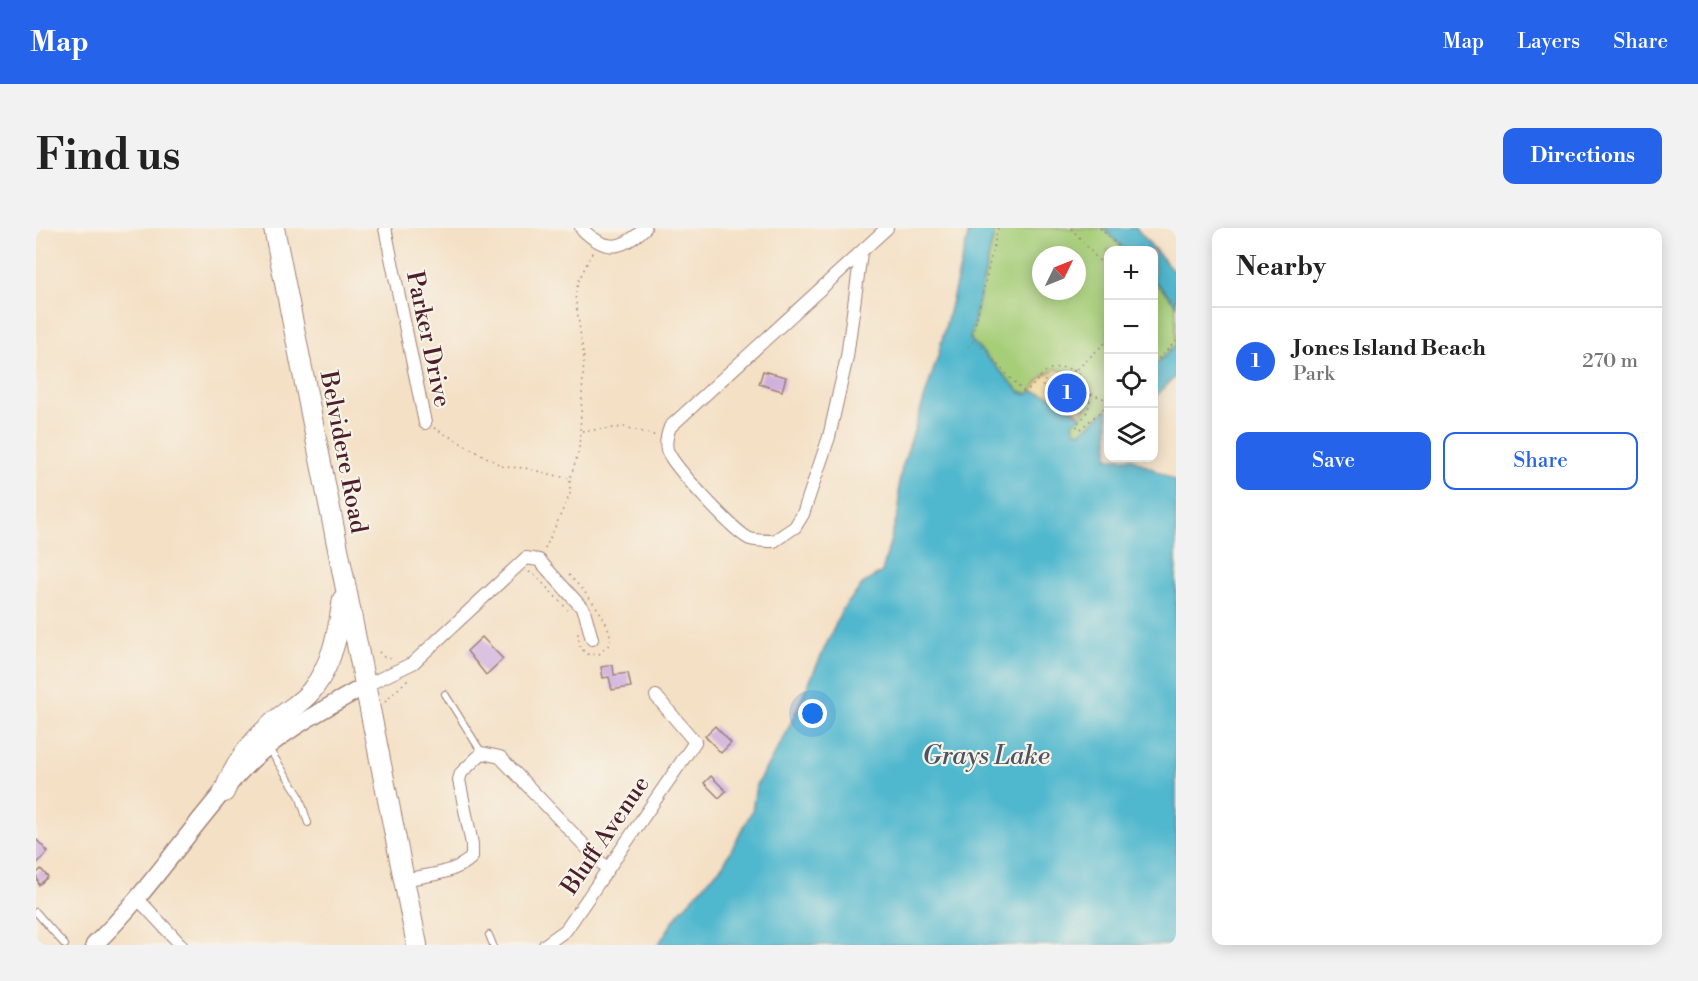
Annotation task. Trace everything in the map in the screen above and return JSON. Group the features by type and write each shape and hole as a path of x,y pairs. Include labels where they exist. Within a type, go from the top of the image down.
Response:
{"main road":[{"name":"Belvidere Road","path":"274,228 417,945"},
{"path":"224,792 235,766 248,747 311,691 323,674 335,646 345,588"}],"street":[{"name":"Parker Drive","path":"385,228 425,423"},
{"path":"581,228 597,243 608,246 632,240 645,228"},
{"path":"861,253 847,357 829,437 803,514 795,527 774,542 749,538 736,530 679,468 667,448 666,439 670,427 887,228"},
{"path":"94,945 139,900 243,770 268,748 324,709 413,663 526,558 539,560 584,610 592,639"},
{"name":"Bluff Avenue","path":"545,945 566,930 695,742 656,696"},
{"path":"404,880 463,866 472,857 472,844 459,780 461,773 482,753 500,757 607,869"},
{"path":"139,900 181,945"}],"lane":[{"path":"445,694 482,753"},
{"path":"268,748 299,795 308,823"},
{"path":"36,912 66,945"},
{"path":"489,935 493,945"}],"path":[{"path":"998,228 973,334 975,340 1023,391 1032,388 1039,376 1056,368 1074,372 1087,384 1089,392 1086,413 1076,425 1079,430 1104,406"},
{"path":"1071,228 1104,266"},
{"path":"1100,228 1118,246"},
{"path":"544,550 570,494 570,479 581,431 584,359 575,296 582,272 597,243"},
{"path":"1158,287 1176,307"},
{"path":"968,347 975,340"},
{"path":"1158,359 1176,341"},
{"path":"1074,372 1104,344"},
{"path":"1039,376 1045,381 1041,390"},
{"path":"1089,392 1104,400"},
{"path":"425,423 504,467 525,468 570,479"},
{"path":"581,431 625,427 666,439"},
{"path":"541,550 549,554"},
{"path":"566,572 595,604 609,632 610,644 599,654 584,652 577,642 578,627"},
{"path":"525,573 535,574 571,613"},
{"path":"379,652 387,658 399,658"},
{"path":"383,706 386,698 415,673"}],"green space":[{"path":"995,228 1103,228 1121,246 1104,246 1104,412 1081,432 1075,431 1073,423 1029,394 1017,390 970,339"},
{"path":"1158,284 1176,304 1176,345 1158,362"}],"sand":[{"path":"1056,369 1076,375 1086,384 1087,403 1081,416 1074,409 1032,391 1040,378"}],"water":[{"name":"Grays Lake","path":"970,228 995,228 970,339 1021,393 1028,394 1032,391 1053,396 1081,416 1073,423 1075,431 1082,432 1104,413 1104,462 1139,462 1176,481 1176,945 658,945 678,914 723,865 752,811 756,785 784,738 842,610 864,583 882,572 899,509 899,483 902,468 938,356"},
{"path":"1103,228 1136,228 1152,246 1121,246"},
{"path":"1158,253 1176,274 1176,304 1158,284"},
{"path":"1176,345 1176,376 1158,394 1158,362"}],"building":[{"path":"763,371 786,377 782,391 759,384"},
{"path":"482,637 503,659 486,675 467,651"},
{"path":"613,665 614,675 628,673 631,687 612,690 609,677 603,678 601,667"},
{"path":"715,726 731,743 721,753 705,736"},
{"path":"711,776 726,791 719,798 704,783"},
{"path":"36,839 48,852 36,864"},
{"path":"41,869 48,877 39,885 36,874"}],"place":[{"name":"Jones Island Beach","path":"1067,393"}]}
